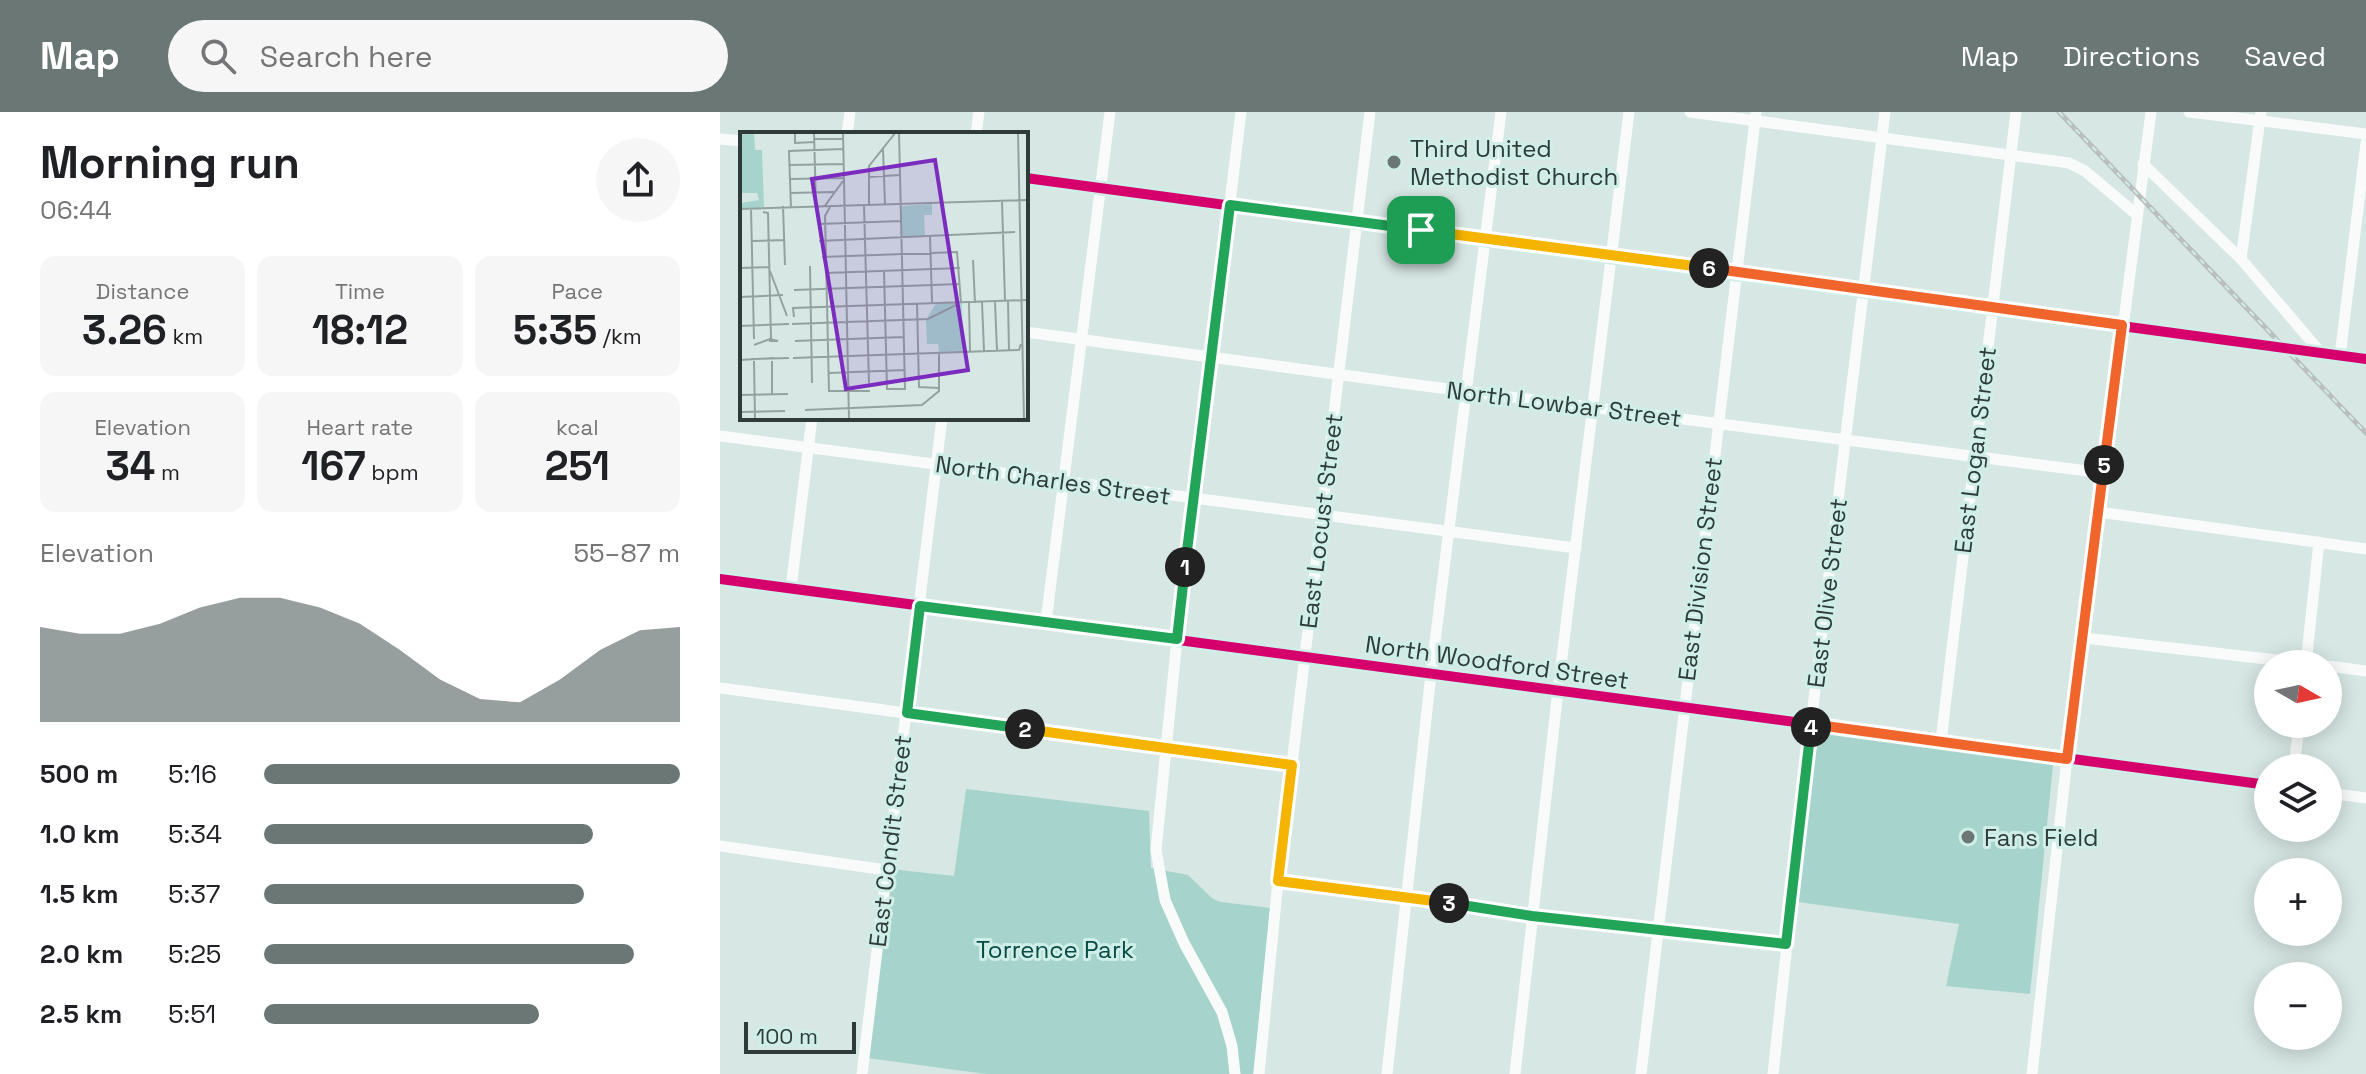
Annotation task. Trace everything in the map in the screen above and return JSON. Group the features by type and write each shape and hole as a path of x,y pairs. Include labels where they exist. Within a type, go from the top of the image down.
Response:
{"street":[{"path":"847,132 850,112"},
{"path":"976,132 979,112"},
{"path":"1046,622 1110,112"},
{"path":"1235,1074 1232,1046 1222,1012 1184,943 1163,888 1156,850 1177,639 1241,112"},
{"name":"East Locust Street","path":"1259,1074 1278,881 1370,112"},
{"path":"1387,1074 1431,674 1501,112"},
{"path":"1515,1074 1558,690 1629,112"},
{"path":"1690,112 1755,116 1882,138 2069,163 2085,171 2136,214"},
{"name":"East Olive Street","path":"1773,1074 1811,724 1885,112"},
{"name":"East Logan Street","path":"1941,741 2016,112"},
{"path":"2032,1074 2067,759 2151,112"},
{"path":"2189,112 2260,116 2366,134"},
{"name":"East Division Street","path":"1641,1074 1755,116"},
{"path":"2241,259 2260,116"},
{"path":"720,139 740,141"},
{"path":"2340,356 2366,143"},
{"path":"2143,164 2241,259 2322,354"},
{"path":"1028,178 2366,359"},
{"name":"North Lowbar Street","path":"1028,332 2103,473"},
{"path":"791,588 812,420"},
{"name":"East Condit Street","path":"862,1074 942,420"},
{"name":"North Charles Street","path":"720,436 1576,548"},
{"path":"2099,512 2366,549"},
{"path":"2309,650 2319,542"},
{"name":"North Woodford Street","path":"720,579 2254,783"},
{"path":"2084,638 2254,658"},
{"path":"2342,668 2366,671"},
{"path":"720,688 1292,765"},
{"path":"2342,795 2366,798"},
{"path":"720,846 886,870"},
{"path":"1278,881 1406,896 1532,916 1786,944"}],"green space":[{"path":"1815,729 2053,765 2030,994 1946,986 1959,924 1798,902"},
{"name":"Torrence Park","path":"966,789 1149,811 1151,868 1188,875 1213,899 1221,902 1271,908 1253,1074 986,1074 867,1058 891,869 954,876"}],"railway":[{"path":"2059,112 2366,433"}],"cycle path":[{"path":"1028,178 2366,359"},
{"path":"720,579 2254,783"}],"place":[{"name":"Third United Methodist Church","path":"1394,162"},
{"name":"Fans Field","path":"1968,837"}],"route":[{"path":"1230,205 1421,230 2122,325 2067,759 1811,724 1786,944 1532,916 1406,896 1278,881 1292,765 907,713 920,606 1177,639 1230,205"}]}
